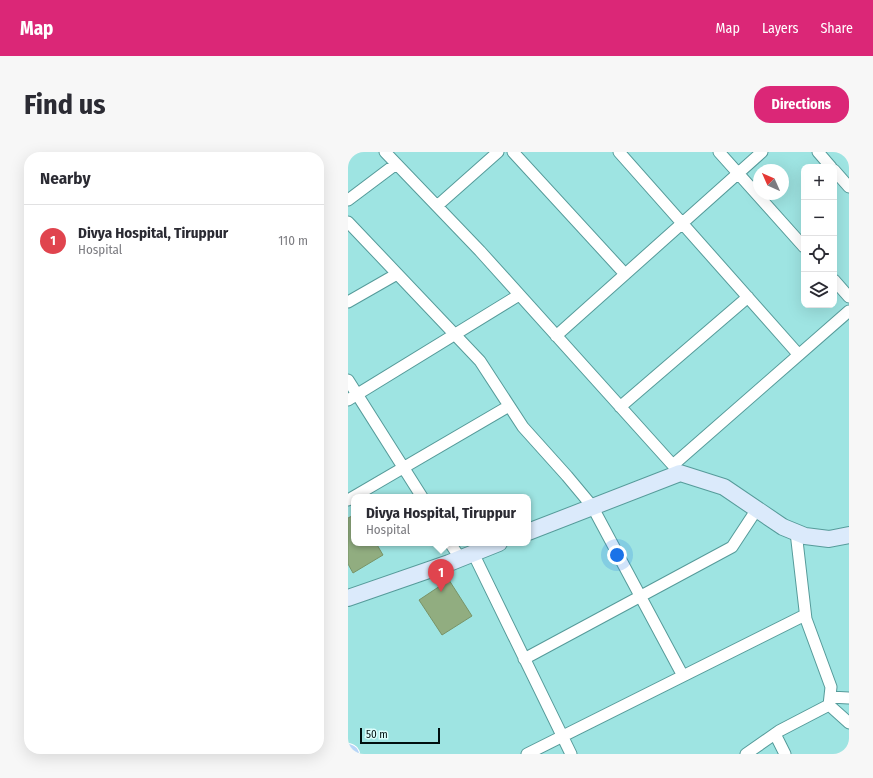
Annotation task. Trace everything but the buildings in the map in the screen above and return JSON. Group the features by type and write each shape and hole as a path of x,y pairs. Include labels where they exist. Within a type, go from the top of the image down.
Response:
{"main road":[{"path":"531,531 676,469 724,487 783,527 805,536 830,539 849,535"},
{"path":"348,598 492,546"}],"street":[{"path":"385,152 519,295 676,469 799,355 849,311"},
{"path":"436,206 498,152"},
{"path":"513,152 625,274"},
{"path":"619,152 799,355"},
{"path":"719,152 801,244"},
{"path":"556,336 762,152"},
{"path":"818,152 828,164"},
{"path":"348,200 396,164"},
{"path":"837,173 849,187"},
{"path":"348,222 480,361 523,427 592,506 683,676"},
{"path":"348,302 397,274"},
{"path":"837,283 849,297"},
{"path":"352,397 519,295"},
{"path":"620,407 748,297"},
{"path":"348,380 352,397 420,494"},
{"path":"358,494 509,406"},
{"path":"524,659 732,547 757,509"},
{"path":"796,532 805,614 831,686 830,701 849,723"},
{"path":"454,546 467,556 524,659 570,754"},
{"path":"527,754 805,614"},
{"path":"746,754 775,734 830,701 849,698"},
{"path":"775,734 785,754"}],"place":[{"name":"Divya Hospital, Tiruppur","path":"441,592"}]}
